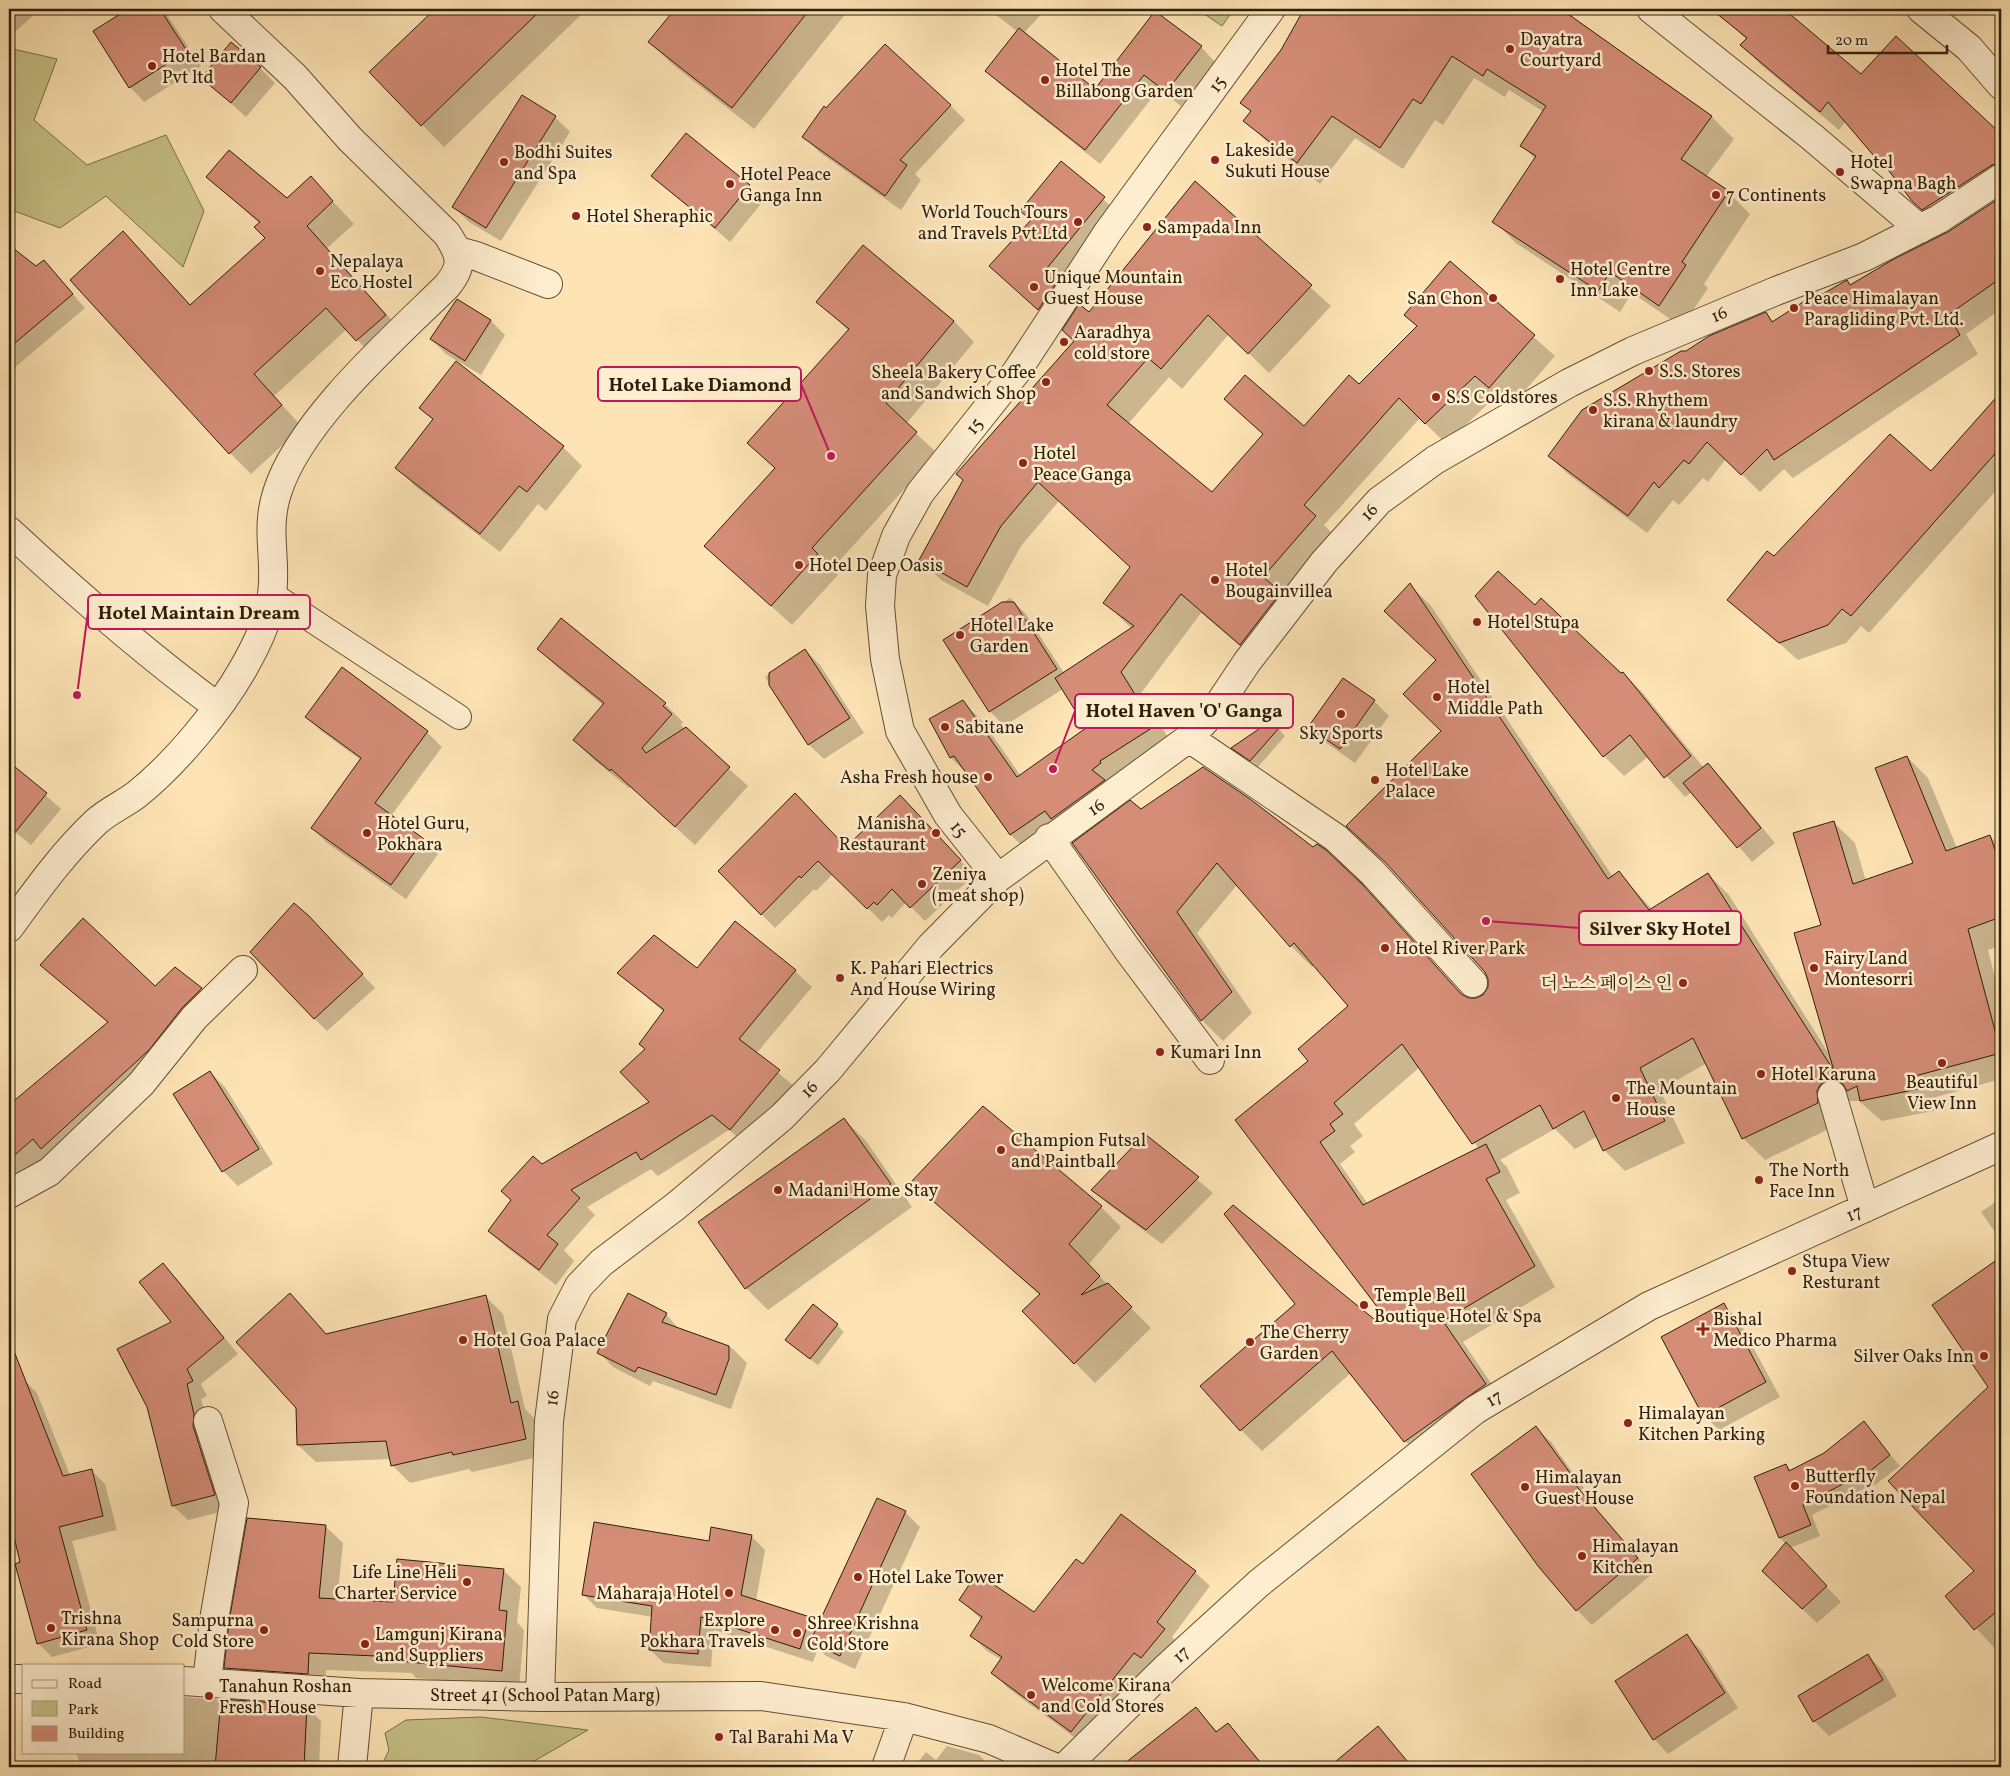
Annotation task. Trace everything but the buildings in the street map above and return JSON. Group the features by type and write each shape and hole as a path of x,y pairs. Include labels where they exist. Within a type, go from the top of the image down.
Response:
{"street":[{"path":"9,928 77,842 98,820 136,795 168,766 218,707 243,670 258,641 272,594 270,529 277,493 293,458 314,426 368,363 448,286 456,275 459,265 458,251 447,234 350,139 295,77 223,9"},
{"name":"15","path":"998,878 948,815 900,731 885,659 880,606 882,575 896,536 920,493 1017,371 1108,232 1271,9"},
{"path":"1651,9 1812,137 1920,229"},
{"path":"1921,9 1969,48 2001,85"},
{"name":"16","path":"540,1697 549,1421 562,1319 579,1286 601,1262 676,1206 782,1117 828,1070 931,946 998,878 1050,838 1189,738 1215,710 1247,662 1324,562 1379,500 1435,460 1569,383 1633,351 1776,291 1864,257 1920,229 2001,178"},
{"path":"458,251 476,256 548,284"},
{"path":"9,531 89,606 161,666 218,707"},
{"path":"1189,738 1336,838 1373,873 1473,983"},
{"path":"1050,838 1126,949 1210,1060"},
{"path":"9,1194 50,1172 141,1084 194,1018 243,970"},
{"path":"1832,1096 1866,1208"},
{"name":"17","path":"1065,1767 1168,1666 1258,1584 1475,1410 1649,1306 2001,1146"},
{"path":"195,1681 214,1620 234,1503 208,1421"},
{"path":"9,1679 22,1679"},
{"name":"Street 41 (School Patan Marg)","path":"195,1681 359,1693 540,1697 761,1696 904,1717 988,1739 1054,1767"},
{"path":"352,1767 359,1693"},
{"path":"886,1767 904,1717"}],"lane":[{"path":"272,594 459,717"}],"green space":[{"path":"1197,9 1234,9 1222,26"},
{"path":"13,49 57,59 34,120 87,165 166,135 204,211 183,267 106,196 60,228 9,209 9,51"},
{"path":"481,1717 588,1730 524,1767 381,1767 389,1750 385,1733 406,1720"}],"place":[{"name":"Dayatra Courtyard","path":"1510,49"},
{"name":"Hotel Bardan Pvt ltd","path":"152,66"},
{"name":"Hotel The Billabong Garden","path":"1045,80"},
{"name":"Lakeside Sukuti House","path":"1215,160"},
{"name":"Bodhi Suites and Spa","path":"504,162"},
{"name":"Hotel Swapna Bagh","path":"1840,172"},
{"name":"Hotel Peace Ganga Inn","path":"730,184"},
{"name":"7 Continents","path":"1716,195"},
{"name":"Hotel Sheraphic","path":"576,216"},
{"name":"World Touch Tours and Travels Pvt.Ltd","path":"1078,222"},
{"name":"Sampada Inn","path":"1147,227"},
{"name":"Nepalaya Eco Hostel","path":"320,271"},
{"name":"Hotel Centre Inn Lake","path":"1560,279"},
{"name":"Unique Mountain Guest House","path":"1034,287"},
{"name":"San Chon","path":"1493,298"},
{"name":"Peace Himalayan Paragliding Pvt. Ltd.","path":"1794,308"},
{"name":"Aaradhya cold store","path":"1064,342"},
{"name":"S.S. Stores","path":"1649,371"},
{"name":"Sheela Bakery Coffee and Sandwich Shop","path":"1046,382"},
{"name":"S.S Coldstores","path":"1436,397"},
{"name":"S.S. Rhythem kirana & laundry","path":"1593,410"},
{"name":"Hotel Lake Diamond","path":"831,456"},
{"name":"Hotel Peace Ganga","path":"1023,463"},
{"name":"Hotel Deep Oasis","path":"799,565"},
{"name":"Hotel Bougainvillea","path":"1215,580"},
{"name":"Hotel Stupa","path":"1477,622"},
{"name":"Hotel Lake Garden","path":"960,635"},
{"name":"Hotel Maintain Dream","path":"77,695"},
{"name":"Hotel Middle Path","path":"1437,697"},
{"name":"Sky Sports","path":"1341,714"},
{"name":"Sabitane","path":"945,727"},
{"name":"Hotel Haven 'O' Ganga","path":"1053,769"},
{"name":"Asha Fresh house","path":"988,777"},
{"name":"Hotel Lake Palace","path":"1375,780"},
{"name":"Hotel Guru, Pokhara","path":"367,833"},
{"name":"Manisha Restaurant","path":"936,833"},
{"name":"Zeniya (meat shop)","path":"922,884"},
{"name":"Silver Sky Hotel","path":"1486,921"},
{"name":"Hotel River Park","path":"1385,948"},
{"name":"Fairy Land Montesorri","path":"1814,968"},
{"name":"K. Pahari Electrics And House Wiring","path":"840,978"},
{"name":"더 노스 페이스 인","path":"1683,983"},
{"name":"Kumari Inn","path":"1160,1052"},
{"name":"Beautiful View Inn","path":"1942,1063"},
{"name":"Hotel Karuna","path":"1761,1074"},
{"name":"The Mountain House","path":"1616,1098"},
{"name":"Champion Futsal and Paintball","path":"1001,1150"},
{"name":"The North Face Inn","path":"1759,1180"},
{"name":"Madani Home Stay","path":"778,1190"},
{"name":"Stupa View Resturant","path":"1792,1271"},
{"name":"Temple Bell Boutique Hotel & Spa","path":"1364,1305"},
{"name":"Bishal Medico Pharma","path":"1703,1329"},
{"name":"Hotel Goa Palace","path":"463,1340"},
{"name":"The Cherry Garden","path":"1250,1342"},
{"name":"Silver Oaks Inn","path":"1984,1356"},
{"name":"Himalayan Kitchen Parking","path":"1628,1423"},
{"name":"Butterfly Foundation Nepal","path":"1795,1486"},
{"name":"Himalayan Guest House","path":"1525,1487"},
{"name":"Himalayan Kitchen","path":"1582,1556"},
{"name":"Hotel Lake Tower","path":"858,1577"},
{"name":"Life Line Heli Charter Service","path":"467,1582"},
{"name":"Maharaja Hotel","path":"729,1593"},
{"name":"Trishna Kirana Shop","path":"51,1628"},
{"name":"Sampurna Cold Store","path":"264,1630"},
{"name":"Explore Pokhara Travels","path":"775,1630"},
{"name":"Shree Krishna Cold Store","path":"797,1633"},
{"name":"Lamgunj Kirana and Suppliers","path":"365,1644"},
{"name":"Welcome Kirana and Cold Stores","path":"1031,1695"},
{"name":"Tanahun Roshan Fresh House","path":"209,1696"},
{"name":"Tal Barahi Ma V","path":"719,1737"}]}
